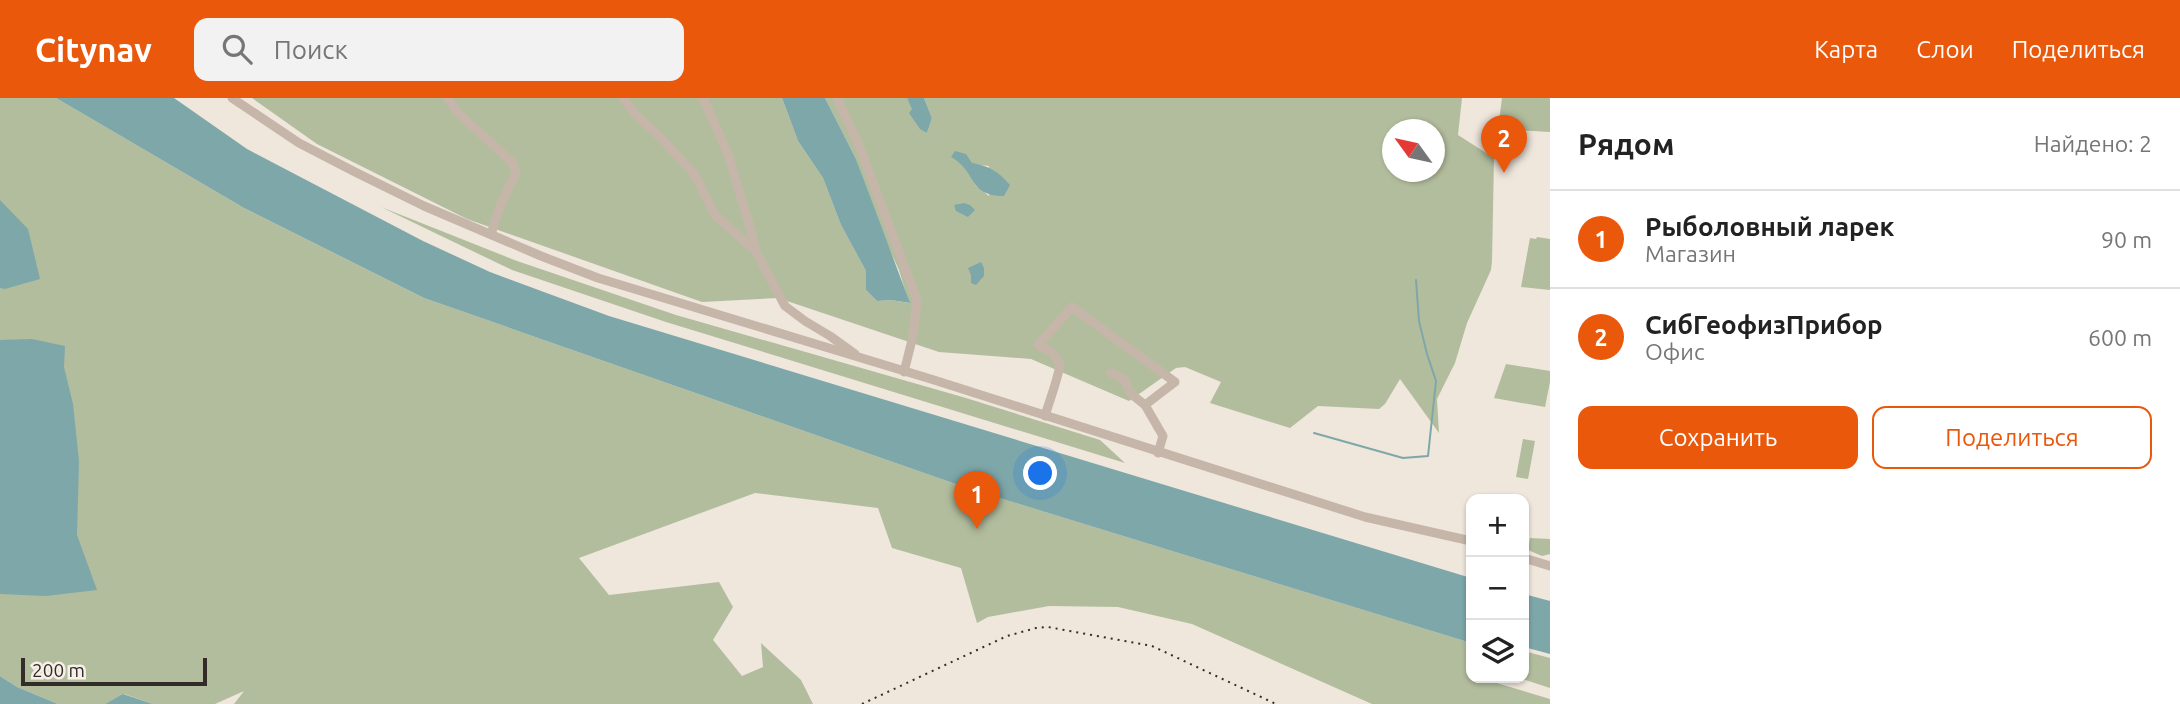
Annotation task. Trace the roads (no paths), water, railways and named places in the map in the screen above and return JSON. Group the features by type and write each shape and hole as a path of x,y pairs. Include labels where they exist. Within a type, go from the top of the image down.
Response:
{"street":[{"path":"232,98 299,143 424,206 598,278 1365,517 1466,540"},
{"path":"448,98 457,112 512,162 516,173 502,201 491,234"},
{"path":"623,98 695,175 715,215 756,252"},
{"path":"703,98 728,154 756,252 785,306 859,358"},
{"path":"837,98 860,148 917,300 912,340 904,372"},
{"path":"1045,416 1060,365 1053,353 1038,345 1072,307 1175,382 1145,405"},
{"path":"1111,373 1125,380 1130,393 1145,405 1163,436 1158,453"},
{"path":"1529,560 1550,566"}],"water":[{"path":"56,98 174,98 247,149 423,241 490,272 609,316 1466,576 1466,641 967,488 424,298 244,208"},
{"path":"782,98 825,98 856,159 910,303 877,301 866,290 866,271 841,225 823,178 798,141"},
{"path":"907,98 924,98 932,118 927,133 920,129 909,113 912,109"},
{"path":"955,151 966,154 972,163 993,170 1001,176 1010,185 1004,196 992,195 978,187 965,169 951,157"},
{"path":"0,200 28,229 40,279 5,289 0,288"},
{"path":"964,203 975,210 968,217 956,211 954,205"},
{"path":"981,262 984,276 976,285 971,283 968,268"},
{"path":"32,339 65,346 64,367 73,404 79,461 77,535 97,590 46,596 0,594 0,340"},
{"path":"1529,595 1550,601 1550,654 1529,648"},
{"path":"0,676 17,687 58,704 0,704"},
{"path":"123,694 153,704 105,704"}],"waterway":[{"path":"1314,433 1403,458 1428,456 1436,381 1419,321 1416,280"}],"railway":[{"path":"862,704 1007,636 1048,627 1152,646 1276,704"}],"place":[{"name":"СибГеофизПрибор","path":"1504,173"},
{"name":"Рыболовный ларек","path":"977,529"}]}
